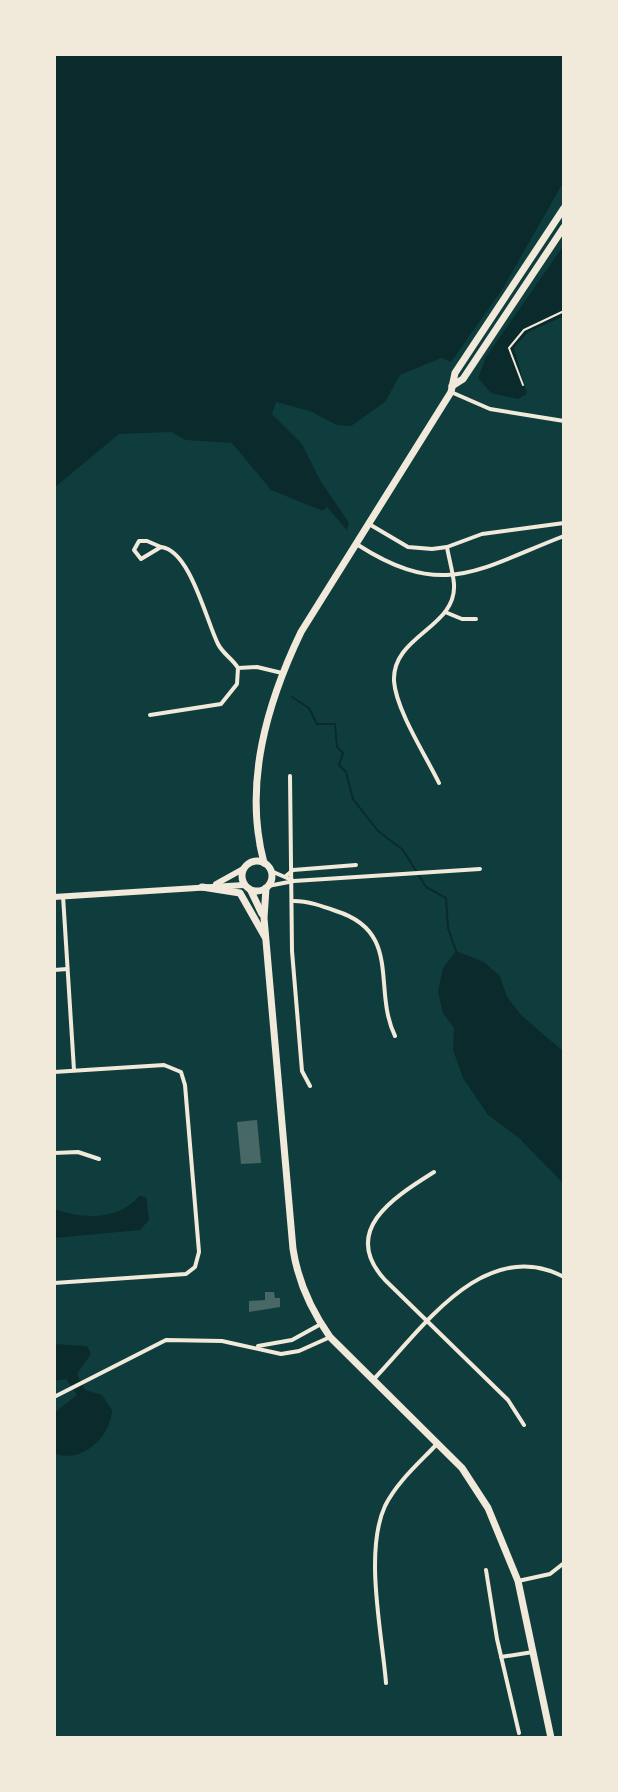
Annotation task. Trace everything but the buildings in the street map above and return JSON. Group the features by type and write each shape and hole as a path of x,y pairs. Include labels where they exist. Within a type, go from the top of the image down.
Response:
{"main road":[{"path":"452,389 455,373 471,347 526,270 564,208"},
{"path":"551,1738 518,1581 479,1493 438,1443 330,1337 305,1295 293,1249 264,918 271,871 264,863 258,840 259,764 268,715 282,673 301,632 358,545 452,389 463,379 564,227"},
{"path":"54,897 216,884 251,862 258,840"},
{"path":"251,862 264,863"},
{"path":"243,869 247,888 264,918"},
{"path":"216,884 267,887"},
{"path":"202,887 240,893 267,939"}],"street":[{"path":"452,389 490,409 564,421"},
{"path":"358,545 401,570 427,575 452,575 470,572 564,533 563,523 482,534 447,547 408,547 369,524"},
{"path":"150,715 221,704 237,684 238,668 216,640 182,560 169,548 143,540 134,550 139,558 145,559 161,547"},
{"path":"439,783 399,698 394,680 402,651 445,612 454,585 447,547"},
{"path":"445,612 462,619 476,619"},
{"path":"238,668 257,667 282,673"},
{"path":"290,776 294,881 292,951 302,1071 310,1086"},
{"path":"286,876 293,870 356,865"},
{"path":"267,887 294,881 480,869"},
{"path":"271,871 294,881"},
{"path":"63,896 74,1071"},
{"path":"294,901 341,912 361,921 369,930 384,964 388,1019 395,1036"},
{"path":"54,970 67,969"},
{"path":"54,1072 164,1065 175,1067 182,1074 199,1252 195,1267 180,1275 54,1283"},
{"path":"54,1153 78,1152 99,1159"},
{"path":"434,1172 392,1198 380,1211 372,1226 369,1245 373,1263 381,1276 509,1401 524,1425"},
{"path":"374,1379 464,1286 487,1273 520,1266 545,1269 564,1277"},
{"path":"54,1397 166,1340 184,1337 258,1346 292,1340 321,1324"},
{"path":"258,1346 271,1353 293,1352 330,1337"},
{"path":"386,1683 376,1560 377,1531 385,1507 399,1484 438,1443"},
{"path":"518,1581 550,1574 564,1563"},
{"path":"486,1570 501,1657 519,1733"},
{"path":"501,1657 533,1652"}],"path":[{"path":"523,385 509,348 524,330 564,311"}],"water":[{"path":"54,54 564,54 564,181 503,288 451,362 441,358 400,375 385,402 351,426 337,425 310,411 276,402 272,414 302,444 320,480 349,523 347,530 327,507 323,511 271,490 232,443 186,440 171,432 119,434 54,488"},
{"path":"564,245 564,316 528,332 514,348 527,394 518,399 491,393 478,378 486,357"},
{"path":"456,951 484,962 500,976 507,997 522,1016 564,1052 564,1184 519,1138 488,1115 463,1078 453,1050 454,1028 443,1013 438,992 443,968"},
{"path":"139,1196 146,1197 149,1220 140,1230 54,1238 54,1209 76,1215 99,1216 121,1210"},
{"path":"54,1344 87,1346 91,1354 77,1374 85,1390 102,1395 112,1410 100,1439 84,1452 74,1455 54,1453 54,1413 77,1395 66,1379 54,1381"}],"waterway":[{"path":"292,697 309,708 317,724 335,724 337,747 343,753 339,765 346,772 353,799 378,831 403,850 426,887 446,898 448,928 456,951"}]}
